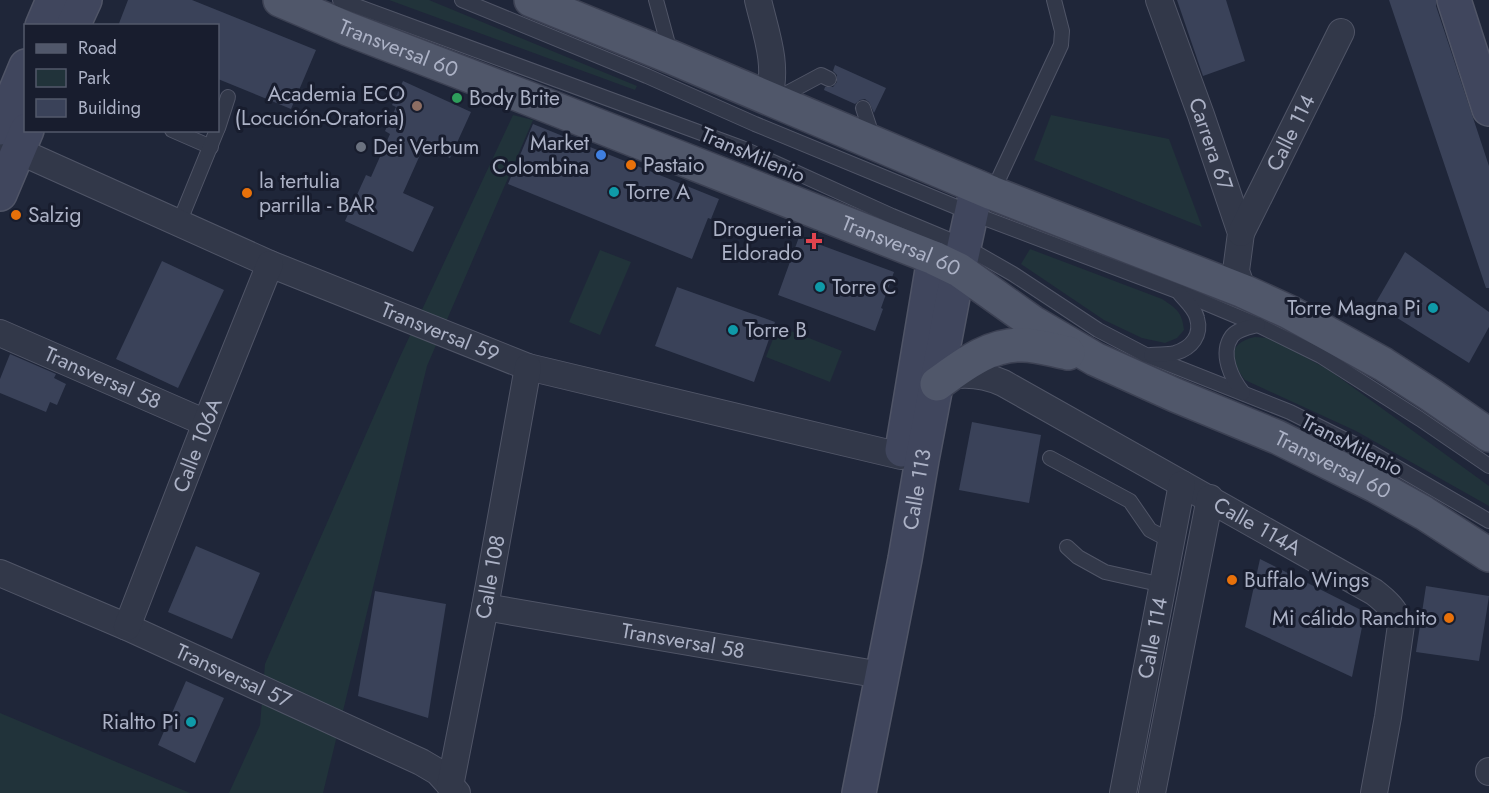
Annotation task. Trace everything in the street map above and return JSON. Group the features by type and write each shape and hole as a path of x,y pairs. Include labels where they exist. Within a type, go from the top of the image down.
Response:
{"main road":[{"name":"Transversal 60","path":"280,0 348,29 530,99 952,258 1032,322 1095,358 1175,395 1276,437 1424,513 1489,555"},
{"path":"531,0 874,143 980,198 1243,291 1289,312 1383,364 1489,435"},
{"path":"943,380 989,351 1011,345 1031,346 1095,358"}],"street":[{"path":"43,24 53,0"},
{"path":"74,24 85,0"},
{"path":"758,0 772,57 771,99"},
{"name":"Carrera 67","path":"1159,0 1201,115 1240,233 1236,271 1243,291"},
{"path":"1454,0 1489,109"},
{"name":"Calle 114","path":"1240,233 1341,32"},
{"path":"0,194 11,138 16,88"},
{"name":"Transversal 59","path":"11,138 179,223 270,264 528,368 901,456"},
{"name":"Calle 113","path":"859,793 871,673 901,456 952,258 980,198"},
{"name":"Calle 113","path":"836,793 905,559 922,460 943,380 952,258"},
{"name":"Calle 106A","path":"127,627 270,264"},
{"name":"Transversal 58","path":"0,333 206,423"},
{"name":"Calle 108","path":"454,790 528,368"},
{"name":"Calle 114A","path":"943,380 962,374 993,378 1210,498 1374,592 1389,603 1401,625 1374,793"},
{"name":"Calle 114","path":"1123,793 1182,484"},
{"name":"Calle 114","path":"1152,793 1210,498"},
{"name":"Transversal 57","path":"0,573 127,627 421,762 438,772 454,790"},
{"name":"Transversal 58","path":"485,607 871,673"}],"lane":[{"name":"TransMilenio","path":"339,0 742,148 892,216 952,258 1013,274 1098,330 1146,355 1290,412 1372,453 1489,521"},
{"name":"TransMilenio","path":"462,0 647,76 755,124 980,198 1321,356 1489,465"},
{"path":"656,0 671,57"},
{"path":"980,198 1061,45 1062,31 1054,0"},
{"path":"771,99 820,75 829,79"},
{"path":"219,123 228,97"},
{"path":"863,108 874,143"},
{"path":"177,132 211,147"},
{"path":"179,223 216,132"},
{"path":"1146,355 1173,353 1188,348 1194,341 1198,332 1197,316 1177,291"},
{"path":"1243,394 1233,380 1228,365 1227,348 1233,336 1245,328 1258,325"},
{"path":"1050,458 1130,501 1150,530 1171,542"},
{"path":"1067,547 1078,557 1105,572 1163,585"}],"green space":[{"path":"389,0 429,0 637,86 635,90"},
{"path":"513,115 533,120 427,366 323,793 229,793 260,725 265,664 399,359"},
{"path":"1051,115 1169,139 1202,227 1034,160"},
{"path":"1030,249 1162,299 1178,312 1184,330 1177,338 1165,343 1142,338 1104,320 1021,264"},
{"path":"600,250 631,262 600,335 569,322"},
{"path":"778,326 842,351 830,382 766,357"},
{"path":"1255,337 1277,342 1329,370 1489,486 1489,506 1356,431 1245,380 1236,366 1234,353 1240,343"},
{"path":"0,713 190,793 0,793"}],"building":[{"path":"128,0 192,0 316,50 291,109 219,79 219,24 119,24"},
{"path":"1177,0 1226,0 1245,61 1203,76"},
{"path":"1389,0 1436,0 1436,6 1489,166 1489,288 1486,288"},
{"path":"835,65 886,88 874,113 865,99 855,104 824,90 825,87 833,87 837,82 837,75 833,71"},
{"path":"403,81 471,112 450,158 424,146 403,193 434,207 413,252 345,221 366,175 371,177 390,134 385,131 396,107 392,105"},
{"name":"Torre A","path":"533,124 719,199 711,219 708,218 692,259 508,184"},
{"name":"Torre C","path":"799,237 894,272 875,331 778,295"},
{"name":"Torre Magna Pi","path":"1405,252 1489,312 1489,327 1469,363 1375,304"},
{"path":"162,261 224,290 178,388 116,359"},
{"name":"Torre B","path":"677,287 775,322 754,382 655,346"},
{"path":"10,354 56,374 54,378 66,384 57,405 50,402 46,412 0,393 0,379"},
{"path":"972,422 1041,435 1029,503 959,490"},
{"path":"196,546 260,573 232,639 168,612"},
{"path":"1260,559 1365,612 1352,677 1245,627"},
{"path":"1426,586 1489,596 1479,661 1416,652"},
{"path":"375,591 446,604 428,718 358,696"},
{"name":"Rialtto Pi","path":"186,681 224,698 195,763 158,745"}],"place":[{"name":"Body Brite","path":"457,98"},
{"name":"Academia ECO (Locución-Oratoria)","path":"417,106"},
{"name":"Dei Verbum","path":"361,147"},
{"name":"Market Colombina","path":"601,155"},
{"name":"Pastaio","path":"631,165"},
{"name":"Torre A","path":"614,192"},
{"name":"la tertulia parrilla - BAR","path":"247,193"},
{"name":"Salzig","path":"16,215"},
{"name":"Drogueria Eldorado","path":"814,241"},
{"name":"Torre C","path":"820,287"},
{"name":"Torre Magna Pi","path":"1433,308"},
{"name":"Torre B","path":"733,330"},
{"name":"Buffalo Wings","path":"1232,580"},
{"name":"Mi cálido Ranchito","path":"1449,618"},
{"name":"Rialtto Pi","path":"191,722"}]}
